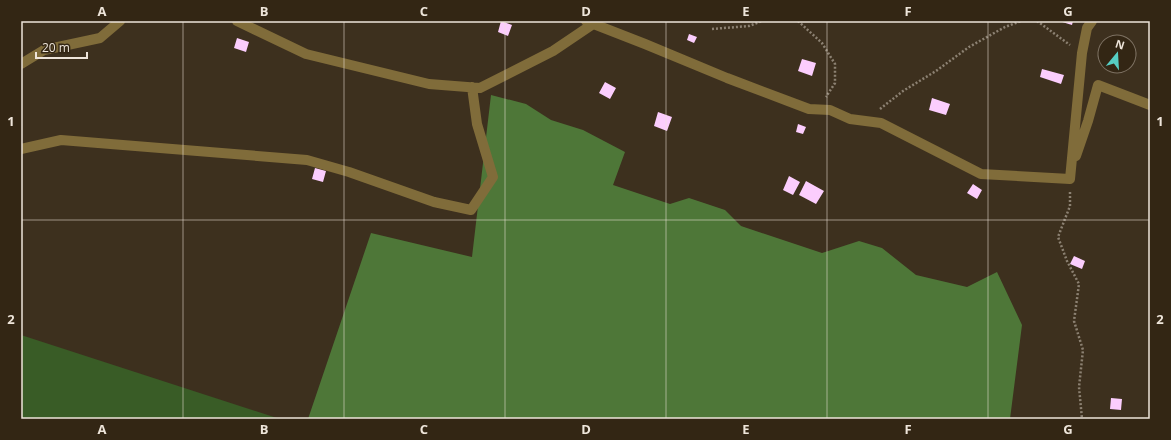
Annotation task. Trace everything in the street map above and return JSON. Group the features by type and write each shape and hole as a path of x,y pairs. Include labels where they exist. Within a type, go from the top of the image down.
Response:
{"street":[{"path":"21,64 44,50 100,38 120,21"},
{"path":"237,21 306,54 429,84 480,88 553,51 590,22 727,78 809,109 830,110 850,120 881,123 981,174 1070,179"},
{"path":"1070,179 1082,53 1087,28 1092,21"},
{"path":"1070,179 1072,166 1098,85 1150,105"},
{"path":"21,149 61,140 307,160 349,172 434,202 471,210 494,177 477,124 472,87"}],"path":[{"path":"712,29 749,26 762,21"},
{"path":"798,21 822,43 835,64 835,83 824,100 821,110"},
{"path":"865,121 903,91 936,72 969,47 1005,27 1021,21"},
{"path":"1037,21 1082,53"},
{"path":"1070,179 1070,206 1058,237 1067,261 1079,284 1074,321 1083,350 1079,386 1082,419"}],"green space":[{"path":"491,95 526,104 551,120 583,130 625,152 613,185 670,204 689,198 725,210 741,226 822,253 859,241 882,248 916,275 967,287 997,272 1022,325 1010,419 308,419 371,233 472,257"},
{"path":"21,335 280,419 21,419"}],"building":[{"path":"501,21 512,25 508,36 498,32"},
{"path":"1059,21 1073,21 1072,25"},
{"path":"689,34 697,37 694,43 687,40"},
{"path":"237,38 249,42 246,52 234,48"},
{"path":"802,59 816,63 812,76 798,71"},
{"path":"1042,69 1064,75 1061,84 1040,77"},
{"path":"605,82 616,88 610,99 599,93"},
{"path":"932,98 950,104 946,115 929,110"},
{"path":"658,112 672,117 667,131 654,126"},
{"path":"798,124 806,127 803,134 796,132"},
{"path":"315,168 326,171 323,182 312,179"},
{"path":"789,176 800,182 793,195 783,190"},
{"path":"806,181 824,191 816,204 799,195"},
{"path":"973,184 982,190 977,199 967,193"},
{"path":"1074,256 1085,261 1082,269 1070,264"},
{"path":"1111,398 1122,399 1121,410 1110,409"}]}
